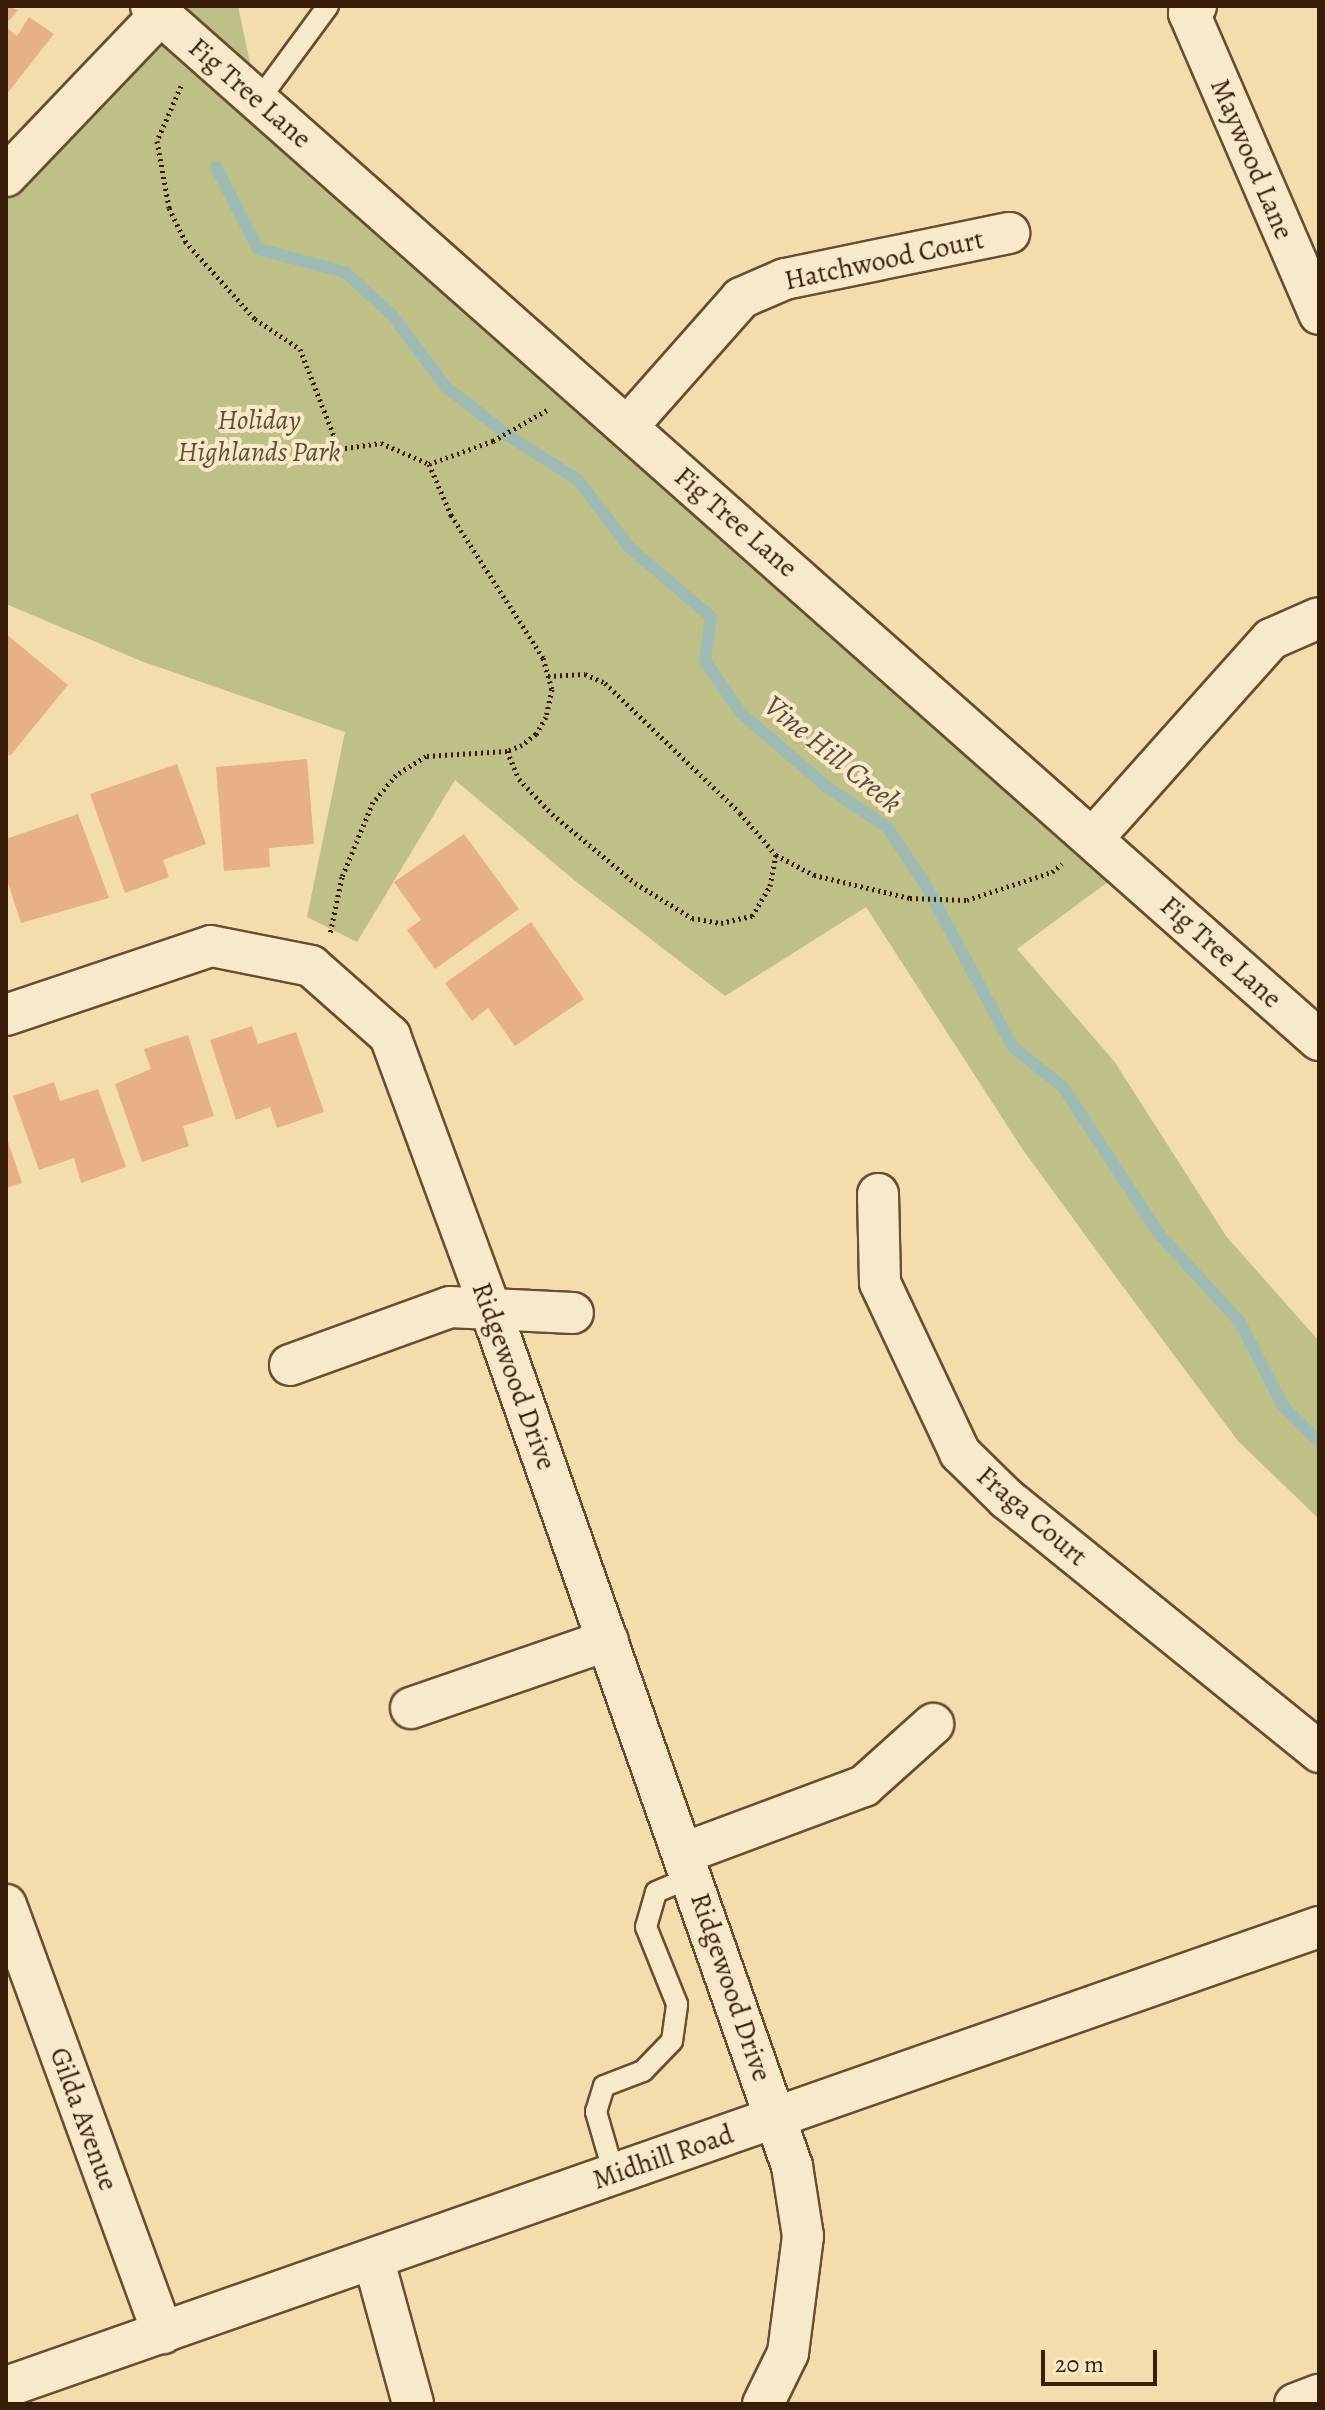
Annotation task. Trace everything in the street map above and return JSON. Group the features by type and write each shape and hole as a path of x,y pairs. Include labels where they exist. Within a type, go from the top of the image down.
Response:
{"street":[{"name":"Maywood Lane","path":"1196,6 1189,13 1319,314"},
{"name":"Fig Tree Lane","path":"156,10 1319,1040"},
{"path":"6,176 156,10"},
{"name":"Hatchwood Court","path":"627,427 741,298 785,279 1009,233"},
{"path":"1093,838 1271,639 1319,618"},
{"name":"Ridgewood Drive","path":"6,1015 211,946 311,966 390,1036 490,1308 792,2166 803,2236 788,2353 763,2404"},
{"name":"Fraga Court","path":"878,1194 880,1283 960,1453 1007,1499 1319,1752"},
{"path":"290,1365 450,1307 573,1313"},
{"path":"411,1708 608,1640"},
{"path":"688,1865 864,1786 933,1724"},
{"name":"Gilda Avenue","path":"6,1905 163,2333"},
{"name":"Midhill Road","path":"6,2387 374,2261 1319,1927"},
{"path":"374,2261 413,2404"},
{"path":"1295,2404 1319,2395"}],"lane":[{"path":"258,101 328,6"},
{"path":"614,2174 596,2112 604,2086 643,2071 672,2041 677,2004 646,1927 656,1892 688,1865"}],"path":[{"path":"201,50 157,141 169,208 185,241 255,319 300,349 339,449 381,443 429,464 451,515 543,658 552,689 546,717 536,734 507,751 426,756 396,775 373,802 342,877 322,975"},
{"path":"429,464 493,441 519,428"},
{"path":"548,676 585,674 605,683 740,813 776,855 814,875 910,898 967,900 1052,872 1093,838"},
{"path":"507,751 519,779 552,814 635,883 692,918 721,923 752,916 770,886 776,855"}],"green space":[{"name":"Holiday Highlands Park","path":"151,6 238,6 258,101 1127,868 1017,949 1114,1061 1226,1236 1319,1341 1319,1519 1238,1441 1121,1284 1023,1150 866,907 725,996 574,880 455,780 357,942 307,917 345,732 141,661 6,604 6,176"}],"building":[{"path":"6,6 18,10 6,24"},
{"path":"29,17 54,34 6,95 6,27 17,36"},
{"path":"6,634 68,685 10,756 6,752"},
{"path":"307,759 314,844 269,848 270,867 224,871 216,767"},
{"path":"177,764 206,844 163,860 169,877 125,893 90,794"},
{"path":"78,814 109,898 21,923 6,877 6,839"},
{"path":"464,834 519,909 435,969 407,930 421,920 394,882"},
{"path":"531,922 584,999 515,1046 488,1008 472,1021 445,983"},
{"path":"252,1026 258,1044 296,1032 324,1112 277,1128 270,1107 236,1120 210,1040"},
{"path":"188,1035 214,1116 183,1126 189,1146 142,1162 115,1084 151,1069 144,1049"},
{"path":"54,1082 60,1101 98,1089 126,1167 81,1183 74,1158 39,1170 13,1096"},
{"path":"6,1136 22,1183 6,1188"}],"waterway":[{"name":"Vine Hill Creek","path":"216,167 258,249 345,272 393,316 446,387 509,436 578,480 630,548 711,617 705,661 741,713 827,787 887,827 924,882 1013,1047 1063,1087 1160,1235 1240,1322 1283,1406 1319,1442"}]}
